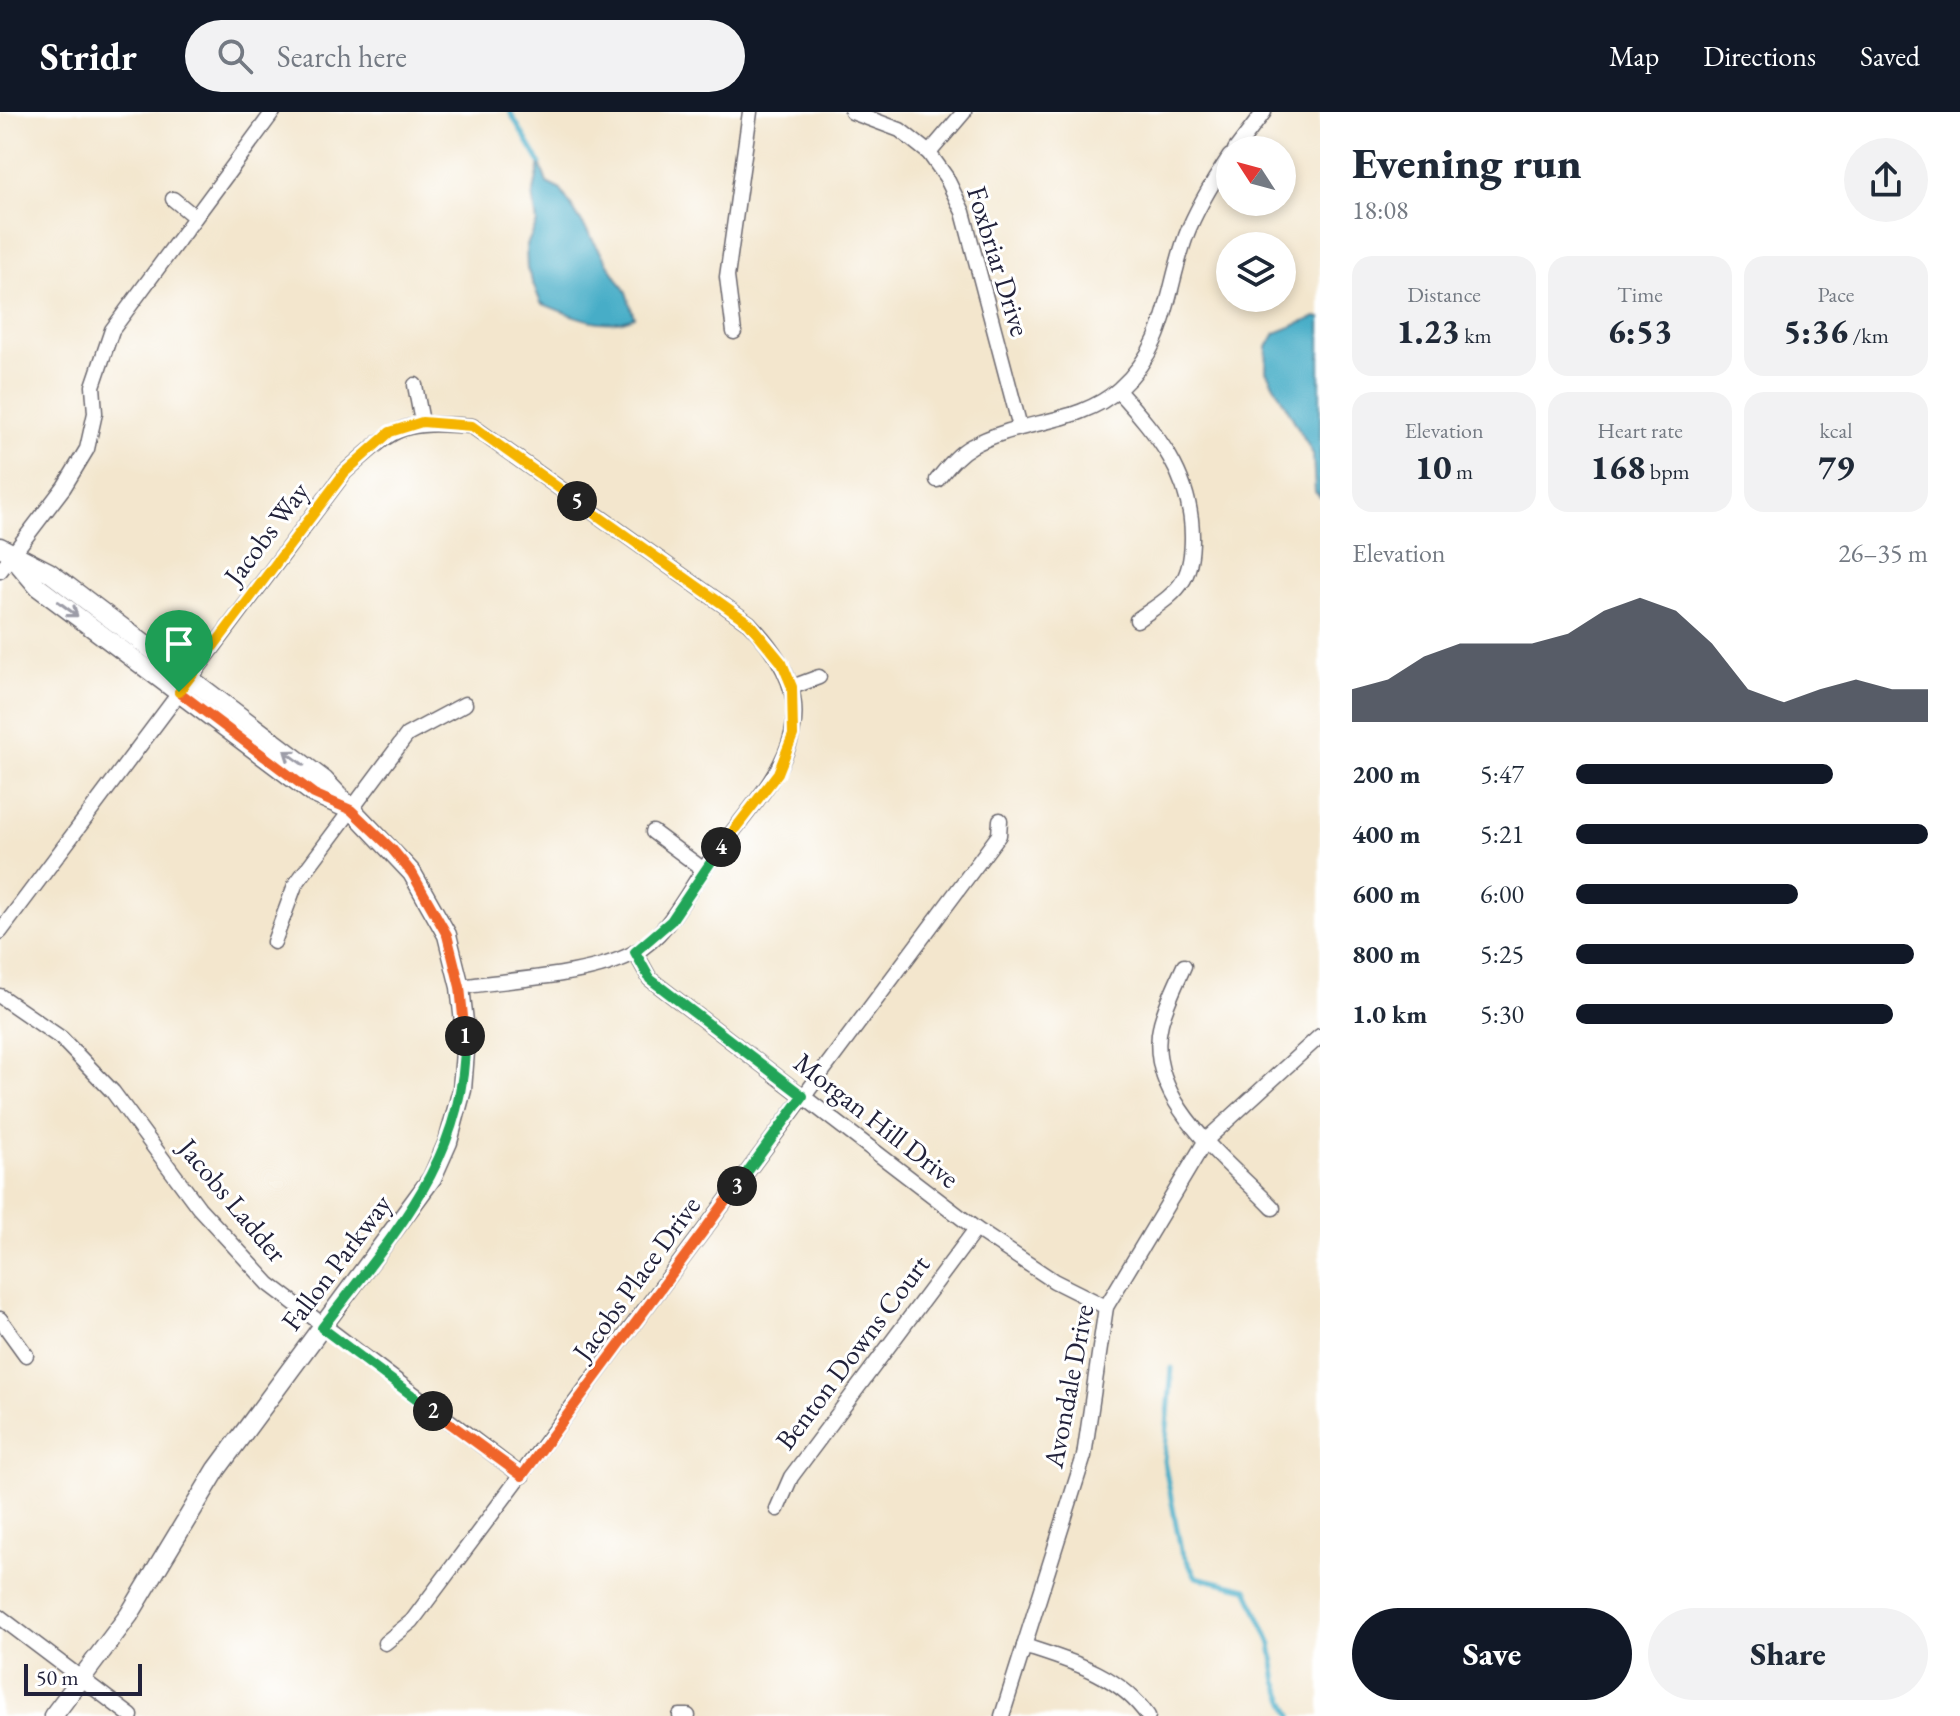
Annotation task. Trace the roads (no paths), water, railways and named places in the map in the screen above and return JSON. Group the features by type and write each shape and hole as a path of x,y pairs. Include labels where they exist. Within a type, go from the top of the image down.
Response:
{"street":[{"path":"0,571 6,551 64,487 87,449 95,413 93,386 112,330 273,112"},
{"path":"734,332 727,277 750,112"},
{"name":"Foxbriar Drive","path":"852,112 900,130 929,153 946,177 963,212 1020,427"},
{"path":"929,153 964,112"},
{"path":"1246,136 1264,112"},
{"path":"937,480 972,446 1020,427 1095,405 1118,391 1156,341 1168,313 1174,273 1188,233 1216,182"},
{"path":"173,199 195,217"},
{"path":"415,385 422,422"},
{"path":"1118,391 1172,457 1186,486 1192,518 1192,548 1184,578 1170,597 1137,620"},
{"name":"Jacobs Way","path":"0,932 345,472 390,432 422,422 472,426 749,623 775,653 792,687 793,735 778,773 704,870 671,921 635,952 592,967 460,987"},
{"name":"Fallon Parkway","path":"6,551 38,587 184,685 314,794 351,810 392,849 429,899 447,935 460,987 466,1039 462,1090 448,1142 432,1178 217,1469 129,1615 53,1716"},
{"path":"792,687 819,677"},
{"path":"274,942 295,885 407,735 465,704"},
{"name":"Jacobs Place Drive","path":"385,1643 412,1621 522,1476 999,835 1000,820"},
{"path":"653,832 704,870"},
{"name":"Morgan Hill Drive","path":"635,952 650,979 976,1229 1054,1281 1106,1307"},
{"path":"1184,966 1161,1024 1161,1064 1169,1090 1183,1116 1273,1208"},
{"name":"Jacobs Ladder","path":"0,996 61,1038 113,1092 199,1208 248,1262 322,1328 522,1476"},
{"name":"Avondale Drive","path":"1002,1716 1084,1456 1106,1307 1206,1140 1320,1036"},
{"name":"Benton Downs Court","path":"777,1509 791,1477 976,1229"},
{"path":"0,1319 26,1355"},
{"path":"0,1617 131,1716"},
{"path":"1024,1646 1091,1668 1138,1702 1148,1716"},
{"path":"680,1716 688,1716"}],"water":[{"path":"540,163 547,183 561,190 626,292 634,317 623,321 599,322 541,303 527,269 526,247 537,223 533,196"},
{"path":"1320,318 1320,497 1315,492 1313,454 1266,371 1267,347 1275,333"}],"waterway":[{"path":"510,112 540,163"},
{"path":"1172,1368 1164,1461 1181,1550 1196,1577 1247,1589 1271,1644 1277,1682 1292,1716"}]}
